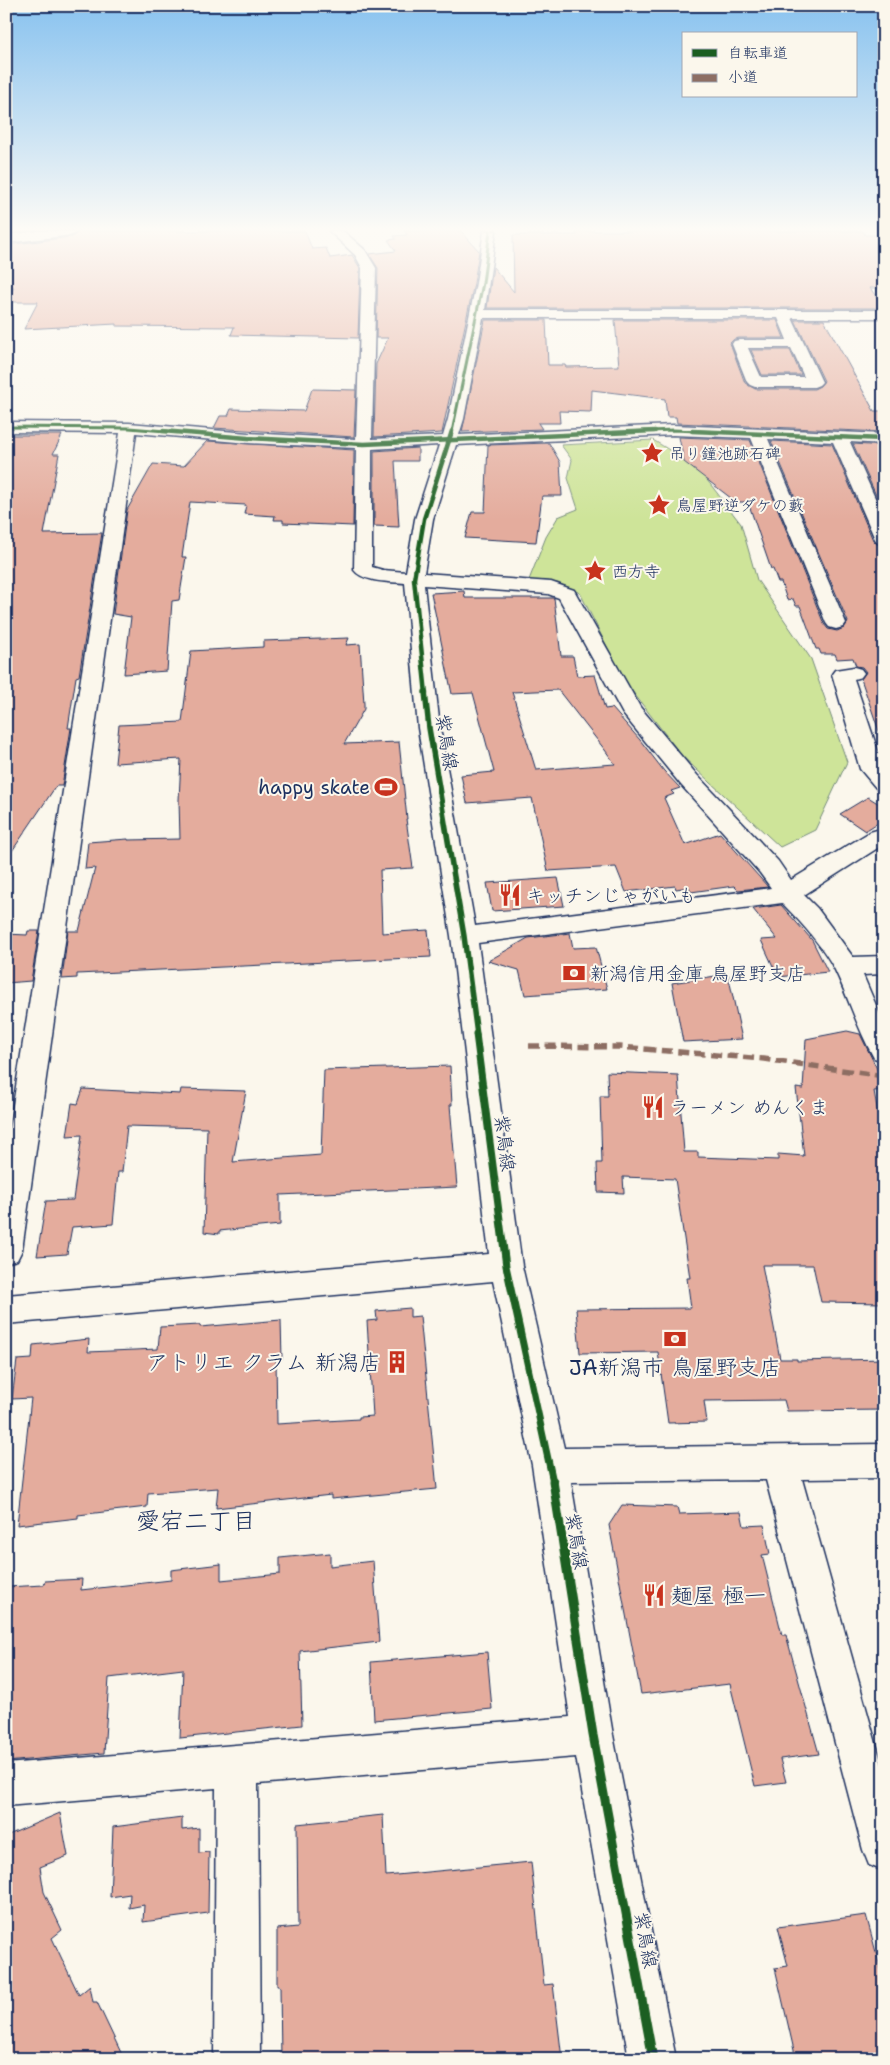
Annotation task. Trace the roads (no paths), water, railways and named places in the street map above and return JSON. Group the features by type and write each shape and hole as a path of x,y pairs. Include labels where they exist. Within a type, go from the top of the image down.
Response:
{"street":[{"path":"367,327 363,570 381,576 551,588 566,594 631,709 689,780 769,867 788,894 808,914 846,966 874,1034 884,1051"},
{"name":"紫鳥線","path":"475,327 450,439 424,519 414,579 429,728 464,936 506,1266 550,1465 593,1736 653,2059"},
{"path":"789,327 797,344 814,382 755,382 739,344 797,344"},
{"path":"6,427 129,428 248,438 364,444 673,430 884,439"},
{"path":"6,1250 129,428"},
{"path":"758,434 836,623"},
{"path":"839,437 884,539"},
{"path":"854,673 842,674 871,769 884,783"},
{"path":"464,936 788,894 878,837 884,836"},
{"path":"846,966 884,965"},
{"path":"6,1310 506,1266"},
{"path":"550,1465 884,1461"},
{"path":"779,1462 884,1850"},
{"path":"6,1785 237,1764 593,1736"},
{"path":"237,1764 237,2059"}],"place":[{"name":"吊り鐘池跡石碑","path":"652,453"},
{"name":"鳥屋野逆ダケの藪","path":"659,505"},
{"name":"西方寺","path":"595,571"},
{"name":"happy skate","path":"386,787"},
{"name":"キッチンじゃがいも","path":"510,895"},
{"name":"新潟信用金庫 鳥屋野支店","path":"574,973"},
{"name":"ラーメン めんくま","path":"653,1107"},
{"name":"JA新潟市 鳥屋野支店","path":"675,1339"},
{"name":"アトリエ クラム 新潟店","path":"397,1362"},
{"name":"麺屋 極一","path":"654,1595"}],"district":[{"name":"愛宕二丁目","path":"196,1521"}]}
